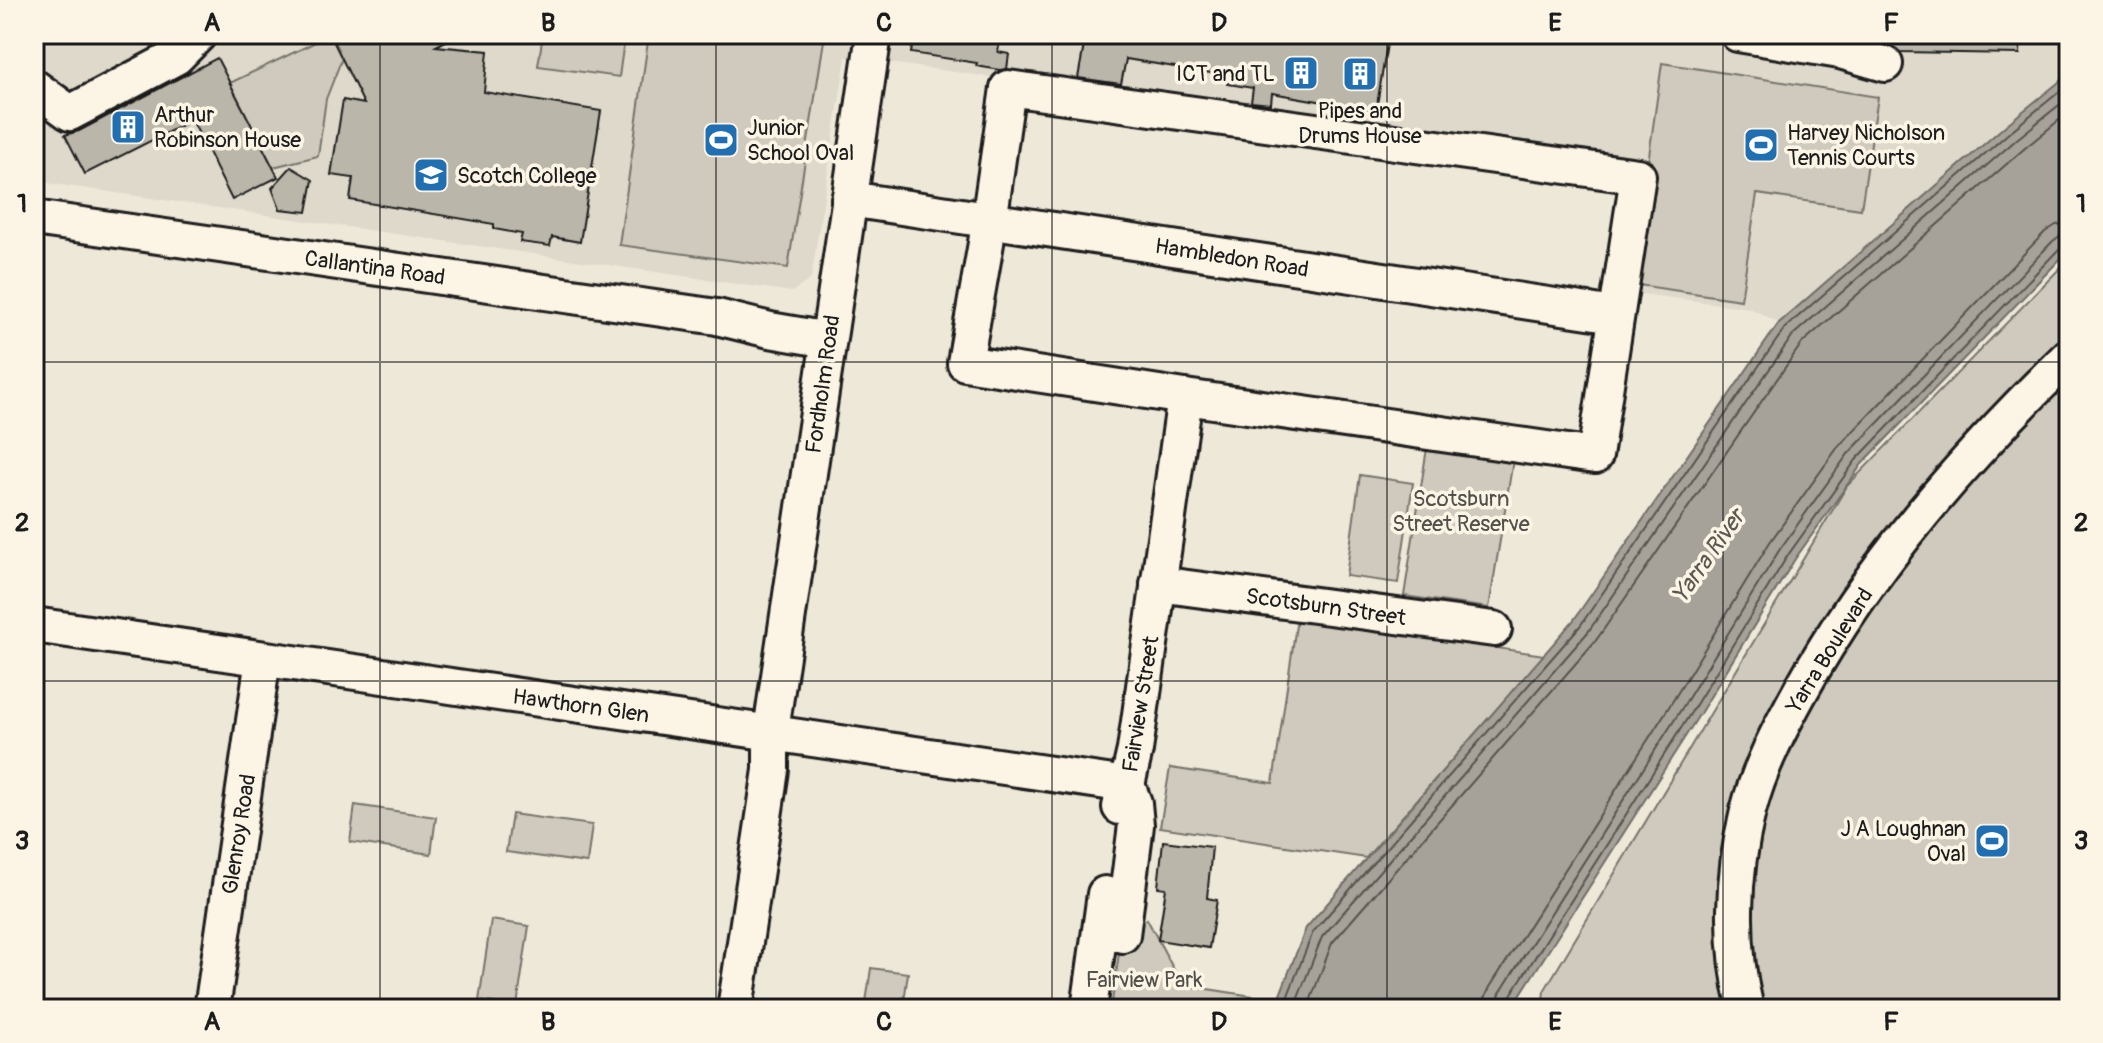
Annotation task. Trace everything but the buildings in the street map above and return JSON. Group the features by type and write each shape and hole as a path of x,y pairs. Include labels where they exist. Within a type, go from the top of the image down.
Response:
{"street":[{"path":"34,87 70,113 176,57 199,34"},
{"name":"Fordholm Road","path":"735,1009 771,770 771,733 874,34"},
{"path":"1738,34 1842,42 1885,64"},
{"path":"1008,88 1638,176 1595,456 965,363 989,219 1008,88"},
{"name":"Hambledon Road","path":"849,199 1615,315"},
{"name":"Callantina Road","path":"34,218 717,317 751,313 829,331"},
{"name":"Yarra Boulevard","path":"1746,1009 1736,950 1738,857 1763,765 1788,714 1815,664 1855,602 1940,491 2069,356"},
{"name":"Fairview Street","path":"1089,1009 1112,844 1135,750 1185,397"},
{"name":"Scotsburn Street","path":"1158,584 1494,629"},
{"name":"Hawthorn Glen","path":"34,625 1127,785"},
{"name":"Glenroy Road","path":"212,1009 263,659"},
{"name":"Fordholm Road","path":"714,1009 750,765 771,733"},
{"path":"1122,935 1136,825 1134,803 1127,785"}],"shaded area":[{"name":"Scotch College","path":"34,34 2069,34 2069,74 1779,323 1750,308 1626,292 1646,168 846,57 811,279 792,292 34,181"}],"green space":[{"path":"543,34 625,34 619,77 538,66"},
{"name":"Junior School Oval","path":"649,34 825,34 788,268 619,245"},
{"path":"330,35 342,58 326,99 318,156 273,167 230,83"},
{"name":"Harvey Nicholson Tennis Courts","path":"1662,63 1878,97 1861,209 1757,194 1741,300 1631,284"},
{"path":"2069,259 2069,1009 1542,1009 1544,991 1847,486"},
{"name":"Scotsburn Street Reserve","path":"1427,448 1513,460 1489,608 1404,596"},
{"path":"1360,475 1413,483 1398,583 1346,576"},
{"path":"1297,618 1544,655 1366,858 1160,827 1170,768 1273,783"},
{"path":"355,805 436,817 431,854 350,842"},
{"path":"512,814 592,825 587,863 506,852"},
{"name":"Fairview Park","path":"1147,919 1182,985 1278,1000 1282,1009 1111,1009 1121,939"},
{"path":"491,920 529,926 517,1006 479,1001"},
{"path":"871,968 908,973 903,1009 865,1009"}],"water":[{"name":"Yarra River","path":"2069,74 2069,250 1862,464 1795,559 1513,1009 1282,1009 1278,1000 1306,928 1573,621 1779,323"}],"place":[{"name":"ICT and TL","path":"1301,73"},
{"name":"Pipes and Drums House","path":"1360,74"},
{"name":"Arthur Robinson House","path":"128,127"},
{"name":"Junior School Oval","path":"721,140"},
{"name":"Harvey Nicholson Tennis Courts","path":"1761,145"},
{"name":"Scotch College","path":"431,175"},
{"name":"J A Loughnan Oval","path":"1992,841"}]}
